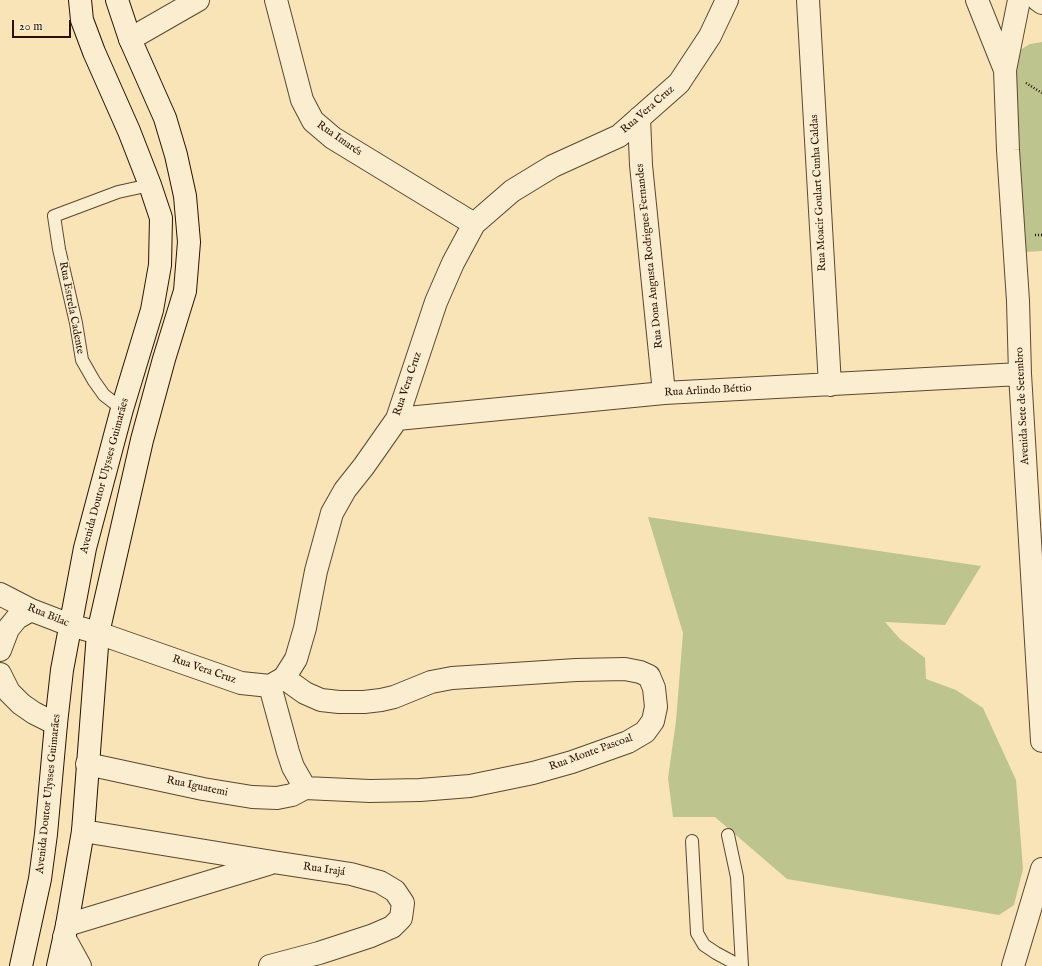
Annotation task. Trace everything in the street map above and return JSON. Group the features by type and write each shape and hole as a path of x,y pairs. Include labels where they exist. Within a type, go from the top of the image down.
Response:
{"street":[{"name":"Avenida Doutor Ulysses Guimarães","path":"21,966 40,879 46,834 62,670 85,548 122,408 152,310 160,265 161,218 129,131 94,52 82,20 80,0"},
{"path":"58,966 66,931 83,831 98,633 142,440 164,359 185,291 189,242 185,196 176,155 165,118 130,39 117,0"},
{"path":"130,39 198,0"},
{"name":"Rua Imarés","path":"276,0 302,100 313,121 334,138 474,224"},
{"name":"Rua Vera Cruz","path":"98,633 241,683 277,682 296,659 305,628 316,571 332,513 345,490 397,419 436,302 452,263 474,224 512,191 553,166 619,136 679,83 710,36 727,0"},
{"name":"Rua Moacir Goulart Cunha Caldas","path":"808,0 830,385"},
{"name":"Avenida Sete de Setembro","path":"977,0 1005,70"},
{"name":"Avenida Sete de Setembro","path":"1019,0 1005,70 1008,150 1018,294 1020,374 1026,454 1042,741"},
{"path":"1038,0 1042,3"},
{"name":"Rua Dona Augusta Rodrigues Fernandes","path":"639,118 641,165 664,393"},
{"name":"Rua Arlindo Béttio","path":"397,419 664,393 1020,374"},
{"path":"1026,454 1042,470"},
{"name":"Rua Bilac","path":"0,594 31,610 70,625 98,633"},
{"path":"0,650 8,629 17,618 31,610"},
{"name":"Rua Monte Pascoal","path":"277,682 321,700 339,702 381,700 394,697 431,682 452,678 576,670 625,670 640,672 649,676 654,688 656,706 653,721 646,732 628,742 572,762 533,773 470,786 420,790 370,791 306,788"},
{"path":"277,682 289,757 293,767 306,788"},
{"path":"3,687 21,704 34,713 56,724"},
{"name":"Rua Iguatemi","path":"87,764 203,789 252,797 277,798 292,795 306,788"},
{"name":"Rua Irajá","path":"83,831 351,874 380,882 395,891 403,903 401,918 392,927 327,951 270,966"},
{"path":"66,931 274,862"},
{"path":"1013,966 1042,869"},
{"path":"66,931 80,966"}],"lane":[{"name":"Rua Estrela Cadente","path":"122,408 104,395 82,360 76,323 59,249 54,216 118,192 150,185"},
{"path":"728,835 737,877 741,966"},
{"path":"692,841 697,933 704,945 741,966"}],"green space":[{"path":"1042,42 1042,251 1025,252 1012,70 1020,50 1030,44"},
{"path":"648,517 981,566 945,625 885,622 900,639 925,658 926,679 956,690 983,708 1016,780 1023,869 1014,905 999,915 787,879 715,817 673,817 668,778 676,721 683,633"}]}
